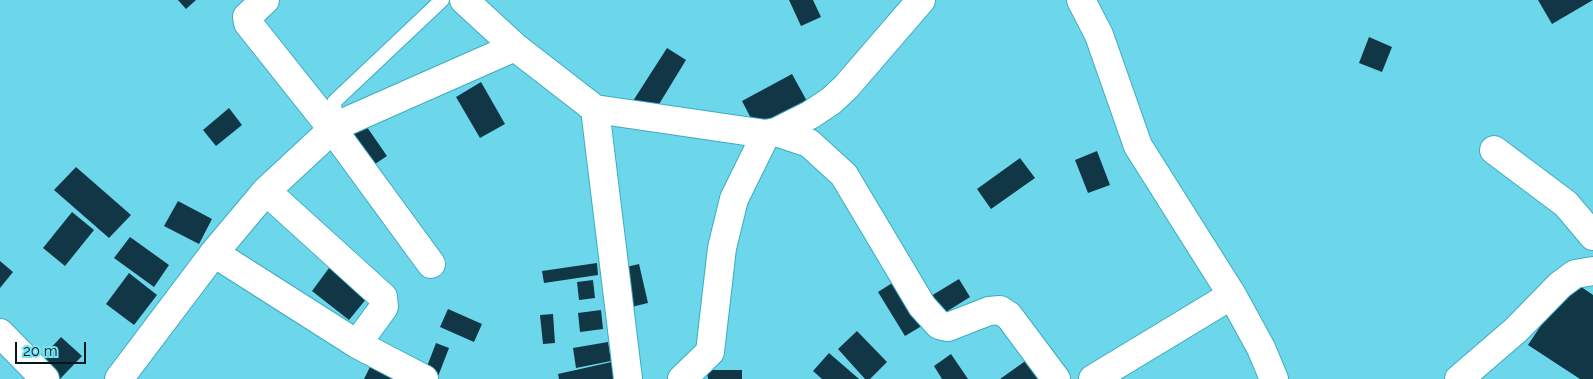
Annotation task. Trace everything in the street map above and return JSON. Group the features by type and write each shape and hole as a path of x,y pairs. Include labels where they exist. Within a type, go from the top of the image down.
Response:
{"street":[{"path":"265,0 247,17 248,24 334,128 431,264"},
{"path":"464,0 514,47 595,109 771,133 809,143 844,175 922,306 939,325 948,327 989,311 1000,310 1009,316 1056,379"},
{"path":"682,379 710,352 722,248 734,199 771,133 810,115 846,87 921,0"},
{"path":"1081,0 1099,35 1138,146 1232,295 1261,348 1274,379"},
{"path":"119,379 214,253 266,191 300,157 334,128 514,47"},
{"path":"595,109 628,379"},
{"path":"1494,150 1566,204 1593,236"},
{"path":"266,191 383,296 384,307 358,344"},
{"path":"214,253 358,344 424,379"},
{"path":"1459,379 1516,330 1560,286 1575,274 1593,271"},
{"path":"1093,379 1232,295"},
{"path":"0,333 45,379"}],"lane":[{"path":"334,128 334,102 442,0"}],"building":[{"path":"178,0 196,0 186,9"},
{"path":"789,0 813,0 821,17 801,26"},
{"path":"1538,0 1593,0 1552,24"},
{"path":"1369,37 1392,47 1382,72 1359,63"},
{"path":"667,48 686,60 653,114 633,101"},
{"path":"792,74 808,103 757,130 742,101"},
{"path":"481,82 505,124 480,138 456,97"},
{"path":"229,108 242,125 216,146 203,130"},
{"path":"360,117 387,156 366,170 339,131"},
{"path":"1097,151 1110,185 1088,193 1075,160"},
{"path":"1020,158 1035,178 991,209 977,189"},
{"path":"76,167 131,215 109,238 54,190"},
{"path":"178,201 212,219 199,244 164,226"},
{"path":"72,212 94,230 65,266 43,248"},
{"path":"130,237 169,265 154,287 114,258"},
{"path":"0,261 13,272 0,288"},
{"path":"597,263 598,275 544,283 542,271"},
{"path":"639,264 648,303 627,308 618,269"},
{"path":"329,268 367,298 349,320 312,291"},
{"path":"129,273 157,295 134,325 106,304"},
{"path":"959,279 970,297 938,317 926,299"},
{"path":"593,280 595,298 579,300 577,282"},
{"path":"897,280 925,324 905,336 878,292"},
{"path":"1571,280 1593,295 1593,379 1580,379 1528,345"},
{"path":"448,309 482,324 474,342 440,327"},
{"path":"601,310 603,329 580,332 578,313"},
{"path":"553,314 555,343 543,344 540,315"},
{"path":"857,331 887,362 870,379 865,379 838,349"},
{"path":"61,337 82,356 60,379 50,379 35,365"},
{"path":"608,342 611,361 576,368 573,348"},
{"path":"436,343 449,348 437,379 423,377"},
{"path":"829,353 859,379 822,379 813,371"},
{"path":"951,354 968,379 942,379 934,366"},
{"path":"1031,357 1047,379 1000,379"},
{"path":"374,359 408,379 364,379"},
{"path":"616,361 620,379 559,379 558,374"},
{"path":"707,370 742,370 742,379 708,379"}]}
